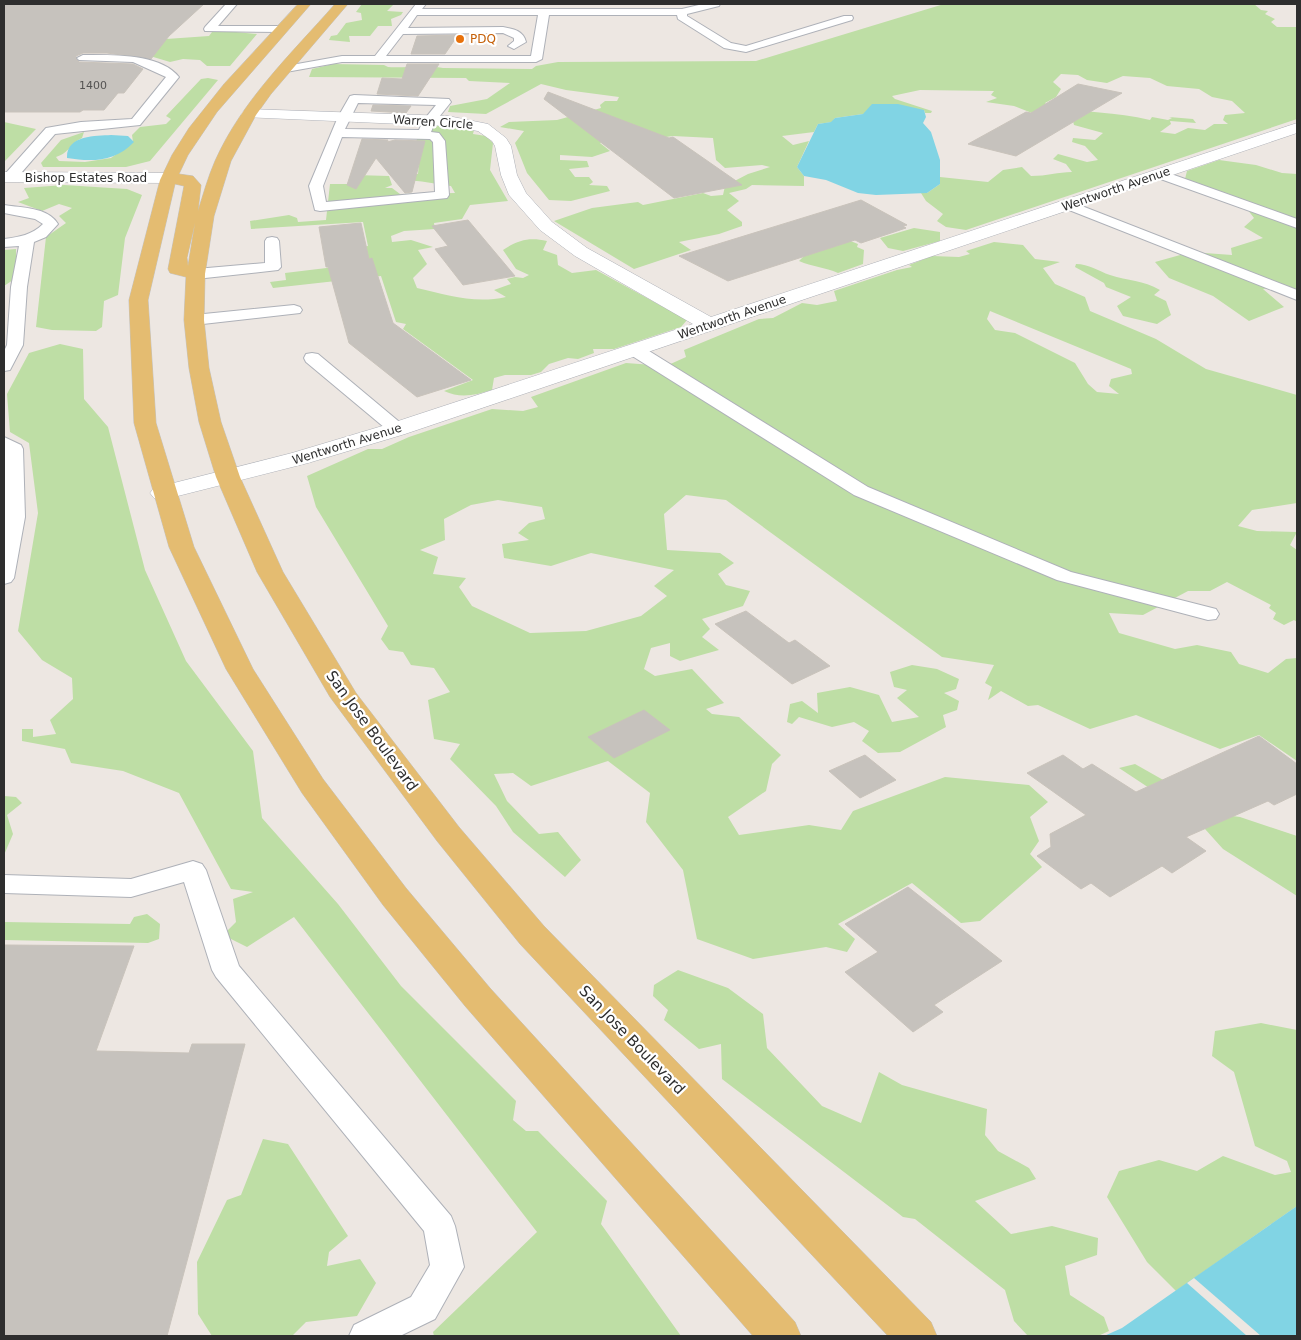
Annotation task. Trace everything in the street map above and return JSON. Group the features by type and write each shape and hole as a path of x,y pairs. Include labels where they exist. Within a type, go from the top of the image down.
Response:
{"main road":[{"path":"305,4 208,113 169,178 153,222 141,277 137,325 138,376 146,428 162,493 200,597 269,722 374,872 458,976 767,1321"},
{"name":"San Jose Boulevard","path":"342,4 331,10 286,69 237,112 223,161 212,190 200,243 196,274 194,320 199,368 210,422 228,477 270,572 344,697 448,834 532,935 916,1336"},
{"path":"235,81 243,87 237,112"},
{"path":"169,178 187,180 193,184 193,197 178,254 177,269 196,274"}],"street":[{"name":"Warren Circle","path":"237,112 341,125 426,127 466,123 491,131 503,146 509,175 518,195 546,226 588,257 710,325"},
{"name":"Wentworth Avenue","path":"162,493 300,458 397,429 1297,128"},
{"name":"Bishop Estates Road","path":"7,177 169,178"}],"lane":[{"path":"232,4 209,29 282,29"},
{"path":"378,59 418,8 544,12 682,12 715,4"},
{"path":"286,69 342,59 536,58 544,12"},
{"path":"682,12 682,17 728,46 746,49 848,18"},
{"path":"400,31 503,30 512,32 519,37 520,42 509,46 538,46"},
{"path":"388,46 407,46"},
{"path":"303,48 342,59"},
{"path":"7,177 51,131 81,126 116,125 136,122 173,77 168,72 135,59 83,58"},
{"path":"354,100 445,102 426,127 439,141 442,195 320,206 316,186 341,125 354,100"},
{"path":"1160,174 1297,224"},
{"path":"1069,205 1297,295"},
{"path":"4,209 48,219 51,224 45,231 27,241 4,243"},
{"path":"4,366 15,345 19,286 27,241"},
{"path":"196,274 273,267 272,241"},
{"path":"194,320 294,310"},
{"path":"635,350 861,491 1064,576 1208,614"},
{"path":"312,358 397,429"},
{"path":"4,443 14,449 4,578"},
{"path":"4,884 130,888 193,870 226,970 439,1226 447,1267 423,1308 366,1336"}],"green space":[{"path":"362,4 394,4 387,11 403,12 401,15 391,19 392,26 378,26 370,36 349,36 350,42 329,40 331,36 337,35 346,23 362,20 361,13 356,12"},
{"path":"944,4 1254,4 1261,10 1268,11 1265,14 1275,19 1271,22 1277,27 1297,27 1297,119 966,230 946,227 937,221 943,214 926,201 921,193 927,193 940,184 940,177 988,182 1003,170 1022,167 1031,176 1072,172 1066,164 1053,159 1058,154 1087,162 1098,160 1085,146 1072,142 1073,138 1095,140 1103,133 1074,125 1073,121 1037,115 1014,106 986,102 997,98 991,95 994,91 920,90 892,96 895,99 932,111 931,113 925,113 924,110 863,114 835,118 832,122 818,124 814,132 782,136 793,145 809,141 797,167 804,176 804,186 752,185 746,189 729,193 739,201 727,210 742,222 742,226 719,234 679,242 691,250 634,269 554,221 592,208 638,202 643,205 703,193 711,196 723,195 725,186 748,174 770,167 762,165 725,168 716,160 713,138 673,136 622,143 609,139 600,143 610,151 592,157 560,155 560,160 587,161 589,167 569,169 575,177 589,177 593,182 589,185 607,186 610,191 571,201 549,200 527,173 515,143 524,131 500,127 509,122 557,120 601,108 600,105 605,101 617,101 619,97 566,90 541,84 486,114 448,112 450,106 487,99 510,83 469,81 466,78 309,77 312,69 333,64 384,65 388,67 532,69 536,66 558,62 756,61","holes":["1061,74 1078,75 1087,80 1107,83 1123,76 1150,78 1167,86 1199,89 1212,97 1232,101 1245,113 1225,115 1223,120 1228,124 1214,124 1205,130 1188,128 1175,134 1160,132 1171,124 1170,121 1196,123 1193,119 1169,117 1172,118 1168,120 1152,117 1150,120 1125,115 1049,107 1045,103 1056,97 1061,89 1053,82"]},
{"path":"212,32 257,34 230,66 207,66 200,60 183,59 170,62 130,50 4,47 4,38 152,40 209,36"},
{"path":"201,79 218,80 150,161 126,167 43,167 41,163 61,140 84,132 82,138 65,153 56,157 59,161 85,162 111,158 133,142 132,135 140,127 166,124 171,119 166,116"},
{"path":"4,122 36,129 4,162"},
{"path":"442,125 474,130 473,134 486,136 493,143 490,170 508,201 470,205 462,219 434,223 435,229 404,231 391,236 392,242 411,240 433,247 418,250 427,264 413,278 417,288 472,299 483,300 506,297 494,290 511,284 507,279 523,278 529,275 516,269 503,250 524,240 535,239 547,241 543,250 557,255 558,265 572,273 596,270 687,320 681,327 614,349 593,349 594,353 578,359 568,358 549,364 541,372 531,375 505,375 494,378 492,390 462,396 444,391 473,380 403,329 406,324 396,322 381,276 273,288 270,282 286,280 285,273 343,266 355,248 368,246 363,222 251,229 250,221 289,215 297,218 298,222 326,220 330,184 352,184 355,175 389,176 392,185 385,188 392,188 400,194 455,193 451,186 408,181 408,174 418,174 419,163 411,159 419,136 427,130"},
{"path":"1219,160 1256,165 1282,173 1297,174 1297,298 1278,287 1263,289 1284,307 1249,321 1213,296 1169,278 1155,262 1191,252 1232,255 1231,248 1263,238 1244,227 1254,218 1241,201 1185,179 1187,171"},
{"path":"64,185 127,189 142,195 125,238 118,295 104,301 102,327 96,331 52,330 36,327 46,237 66,223 59,216 72,208 59,204 42,211 18,202 29,198 24,188"},
{"path":"914,228 940,232 940,241 903,251 888,248 880,238"},
{"path":"843,238 858,244 857,247 864,250 863,264 838,273 799,261 805,255"},
{"path":"994,242 1023,245 1035,259 1060,262 1043,268 1055,284 1085,297 1090,311 1156,339 1206,369 1297,395 1297,503 1252,510 1238,526 1257,531 1297,532 1290,545 1297,550 1297,622 1294,620 1284,625 1273,619 1276,613 1269,608 1271,605 1227,582 1210,591 1188,591 1143,615 1109,613 1119,633 1175,649 1197,645 1231,652 1239,664 1268,673 1286,659 1297,658 1297,761 1259,735 1220,749 1136,715 1090,729 1038,705 1028,706 1001,691 988,700 992,687 985,683 994,665 942,657 726,500 686,495 664,514 667,550 720,553 734,563 718,574 726,585 750,591 743,606 702,619 710,629 702,637 719,650 680,661 670,656 670,643 651,648 644,669 655,676 692,669 724,703 706,709 712,714 739,717 781,755 772,764 766,791 728,817 739,835 809,825 841,830 853,811 945,777 1029,785 1048,802 1030,817 1039,841 1030,854 1042,867 980,921 961,923 912,883 838,924 855,939 847,952 826,947 753,959 697,939 683,870 646,822 650,793 608,761 531,786 513,773 494,774 507,801 539,834 558,832 581,860 565,877 513,832 496,806 450,759 460,744 434,739 428,700 450,692 434,668 411,665 403,652 389,650 381,639 388,626 316,507 307,476 368,449 382,449 409,437 492,409 523,411 538,407 531,397 626,363 666,366 686,357 684,350 759,319 773,318 802,303 817,305 837,301 834,291 897,270 912,267 909,265 932,256 959,257 970,254 966,251","holes":["990,311 1131,369 1132,374 1111,379 1109,386 1119,394 1097,392 1088,384 1075,363 1015,333 995,330 987,319","498,500 542,507 545,519 529,523 518,533 529,540 502,544 504,558 551,566 591,553 674,570 654,586 667,596 641,616 586,631 530,633 472,606 459,587 466,578 433,574 438,557 420,550 445,540 444,519 471,505"]},
{"path":"16,249 16,278 4,286 4,250"},
{"path":"1076,264 1089,266 1117,277 1148,284 1160,290 1154,295 1166,301 1171,315 1157,324 1123,316 1117,306 1131,297 1106,287 1104,283 1075,267"},
{"path":"60,344 83,349 84,399 108,427 145,570 186,661 253,751 262,818 338,904 401,986 516,1101 513,1120 526,1131 538,1131 607,1201 601,1224 681,1336 434,1336 433,1332 537,1232 294,917 247,947 223,935 236,922 233,899 253,892 231,889 179,793 123,771 71,763 65,749 22,741 22,729 33,729 33,737 56,734 50,720 73,699 72,678 42,660 18,631 38,513 29,443 10,432 7,394 29,353"},
{"path":"912,665 937,669 959,679 956,689 944,693 959,701 957,710 943,715 946,727 900,752 878,753 862,741 869,731 854,722 832,727 799,717 792,724 787,722 790,704 802,701 818,713 817,693 850,687 879,695 892,722 919,717 897,698 907,690 894,687 890,672"},
{"path":"1135,764 1225,815 1240,817 1297,836 1297,896 1223,849 1196,819 1119,768"},
{"path":"4,796 16,797 22,803 7,815 13,834 4,855"},
{"path":"147,914 160,924 159,939 148,943 4,940 4,922 130,924 134,917"},
{"path":"678,970 728,988 763,1014 767,1048 822,1106 861,1123 879,1072 902,1085 987,1109 985,1135 998,1151 1029,1168 1036,1179 975,1201 1011,1234 1052,1226 1098,1238 1097,1255 1065,1266 1070,1295 1104,1317 1109,1331 1098,1336 1028,1336 1014,1321 1005,1290 915,1219 903,1217 722,1079 721,1044 699,1049 664,1020 668,1010 653,996 654,985"},
{"path":"1261,1023 1297,1030 1297,1206 1176,1291 1147,1262 1107,1197 1119,1171 1159,1160 1197,1171 1223,1156 1275,1175 1291,1172 1287,1161 1255,1146 1234,1072 1212,1056 1215,1031"},
{"path":"263,1139 288,1144 348,1236 329,1252 327,1266 360,1259 376,1283 357,1316 306,1322 292,1336 212,1336 198,1314 197,1262 227,1200 241,1195"}],"water":[{"path":"872,104 898,104 924,110 926,117 923,123 931,132 940,160 940,184 927,193 876,195 858,193 826,180 804,176 797,167 818,124 831,122 835,118 863,114"},
{"path":"111,135 128,136 134,142 127,149 103,159 67,158 68,150 77,141 83,138"},
{"path":"1297,1206 1297,1336 1104,1336 1122,1328"}],"pier":[{"path":"1194,1278 1261,1336 1247,1336 1187,1283"}],"building":[{"path":"4,4 204,4 169,36 151,59 107,53 83,53 76,56 79,62 133,64 143,69 124,93 118,93 104,110 83,110 80,112 4,112"},
{"path":"458,35 445,54 411,54 417,36"},
{"path":"407,64 439,64 418,96 377,94 382,78 402,79"},
{"path":"1078,84 1122,93 1016,156 968,144 1026,112 1031,113"},
{"path":"548,92 669,138 673,137 742,185 674,198 544,99"},
{"path":"373,105 411,106 406,113 371,111"},
{"path":"362,139 388,140 387,142 395,140 425,141 412,192 405,193 376,158 356,189 347,185"},
{"path":"861,200 907,225 903,226 906,228 861,243 855,240 728,281 679,256"},
{"path":"468,220 515,276 463,285 435,249 448,246 432,226"},
{"path":"361,223 369,259 372,258 393,323 471,380 417,397 349,343 328,267 326,267 319,227"},
{"path":"746,611 789,643 795,640 830,666 792,684 715,624"},
{"path":"644,710 670,730 614,758 588,737"},
{"path":"1259,736 1297,764 1297,794 1274,805 1268,801 1186,837 1206,851 1172,873 1162,866 1110,897 1091,883 1081,889 1037,856 1051,847 1050,834 1086,815 1027,773 1063,755 1083,769 1092,764 1136,792"},
{"path":"865,755 896,780 860,798 829,771"},
{"path":"908,887 1002,961 934,1005 943,1012 913,1032 845,972 878,952 845,924"},
{"path":"4,945 134,946 96,1051 189,1053 192,1044 245,1044 167,1336 4,1336"}],"place":[{"name":"PDQ","path":"460,39"}]}
